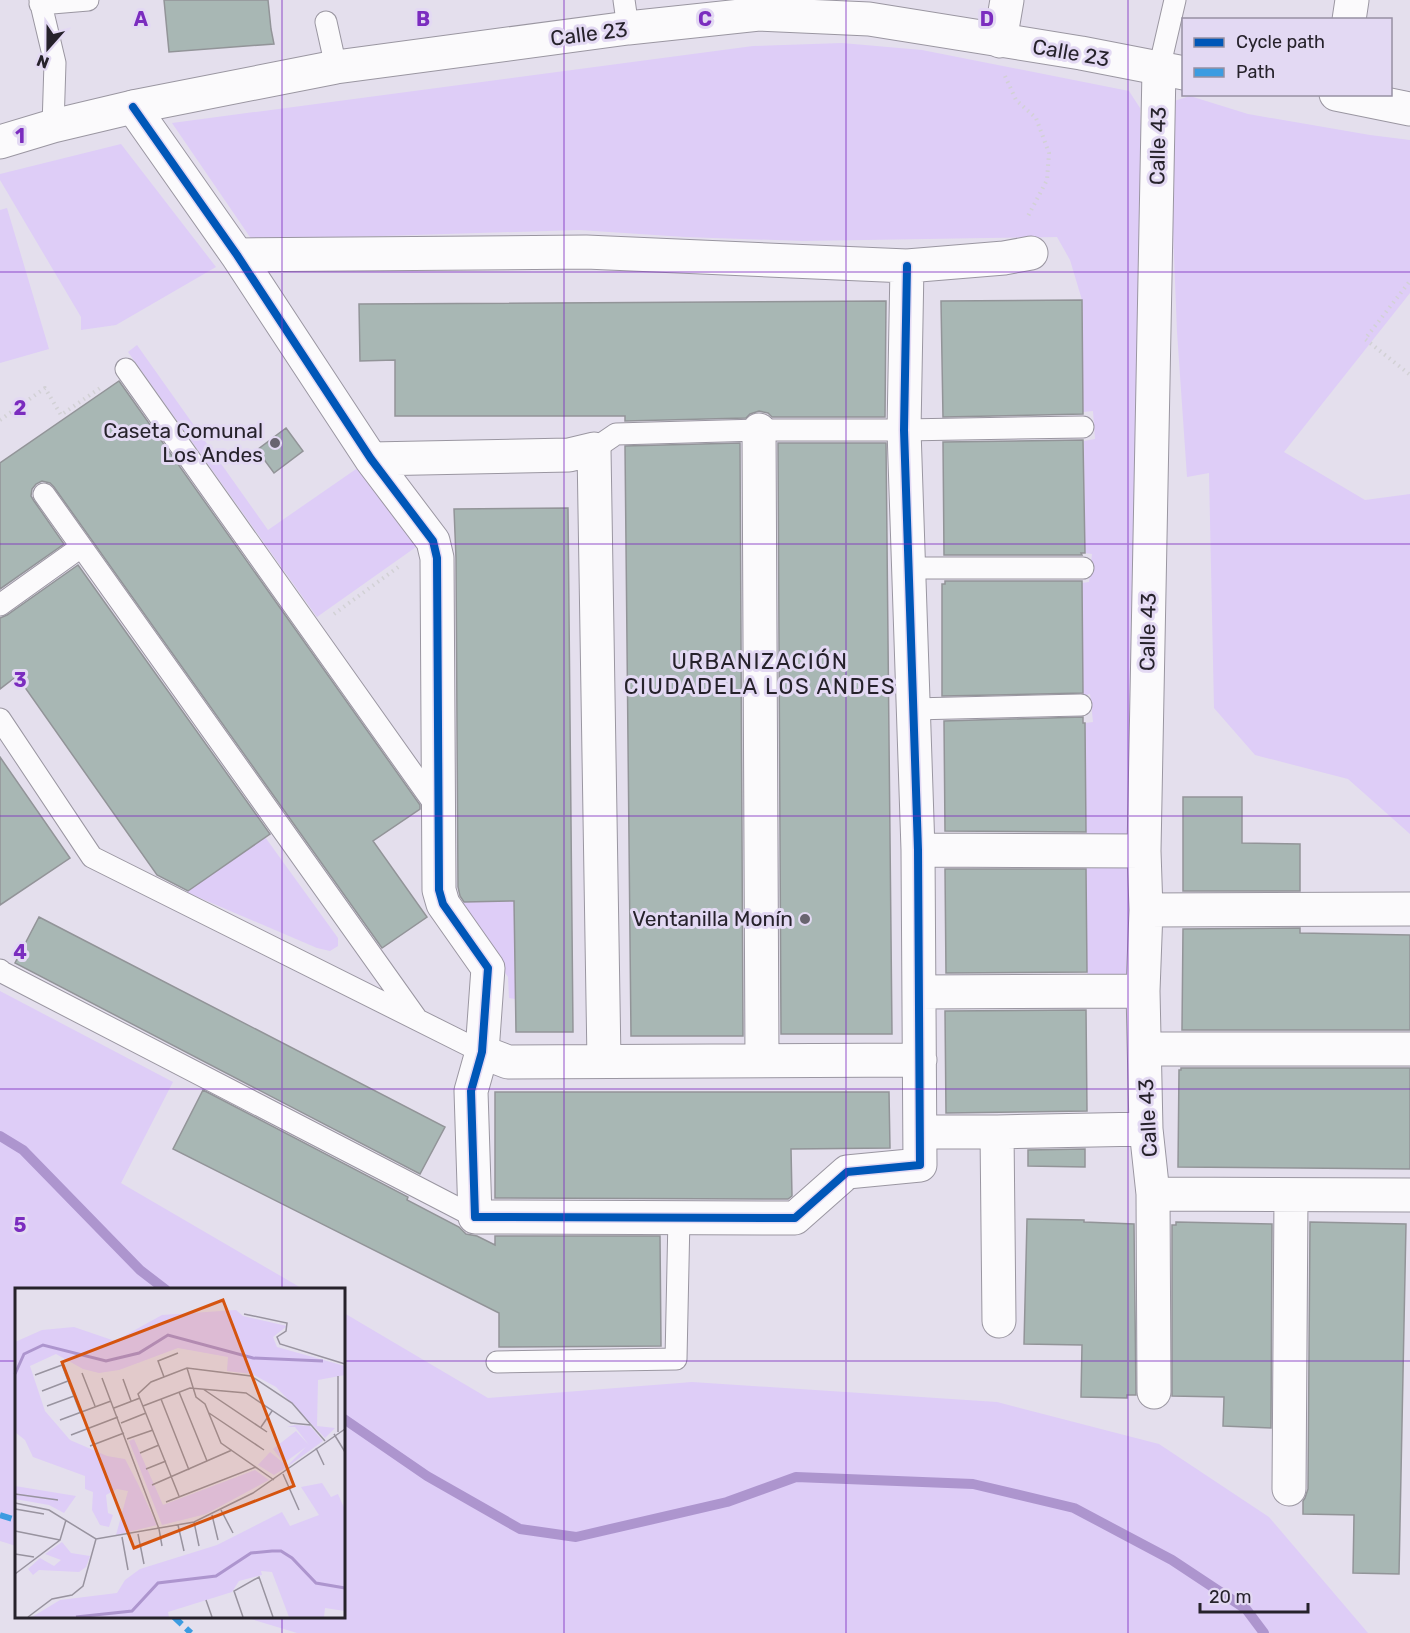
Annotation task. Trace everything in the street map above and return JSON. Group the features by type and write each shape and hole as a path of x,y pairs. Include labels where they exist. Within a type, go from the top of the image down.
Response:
{"street":[{"path":"1000,40 1007,0"},
{"path":"1349,18 1352,0"},
{"name":"Calle 23","path":"0,142 52,126 133,107 626,14 716,9 759,14 870,10 1000,40 1171,71"},
{"name":"Calle 43","path":"1154,1392 1153,1194 1146,1129 1143,991 1146,910 1144,851 1171,71"},
{"path":"1342,96 1410,109"},
{"path":"133,107 237,255 371,459 434,541 437,558 438,890 442,904 488,968 482,1052 471,1091 475,1217 795,1218 847,1172 920,1165 918,850 904,430 908,266"},
{"path":"237,255 586,252 908,266 1018,256"},
{"path":"759,430 762,1060"},
{"path":"371,459 569,455 594,449 604,1061"},
{"path":"918,850 1144,851"},
{"path":"1146,910 1410,909"},
{"path":"919,992 1143,991"},
{"path":"1145,1049 1410,1049"},
{"path":"482,1052 508,1062 920,1060"},
{"path":"920,1132 1146,1129"},
{"path":"997,1132 999,1321"},
{"path":"1153,1194 1410,1195"},
{"path":"1288,1489 1291,1196"}],"lane":[{"path":"52,126 55,63 40,2 88,0"},
{"path":"1171,71 1175,0"},
{"path":"326,22 336,67"},
{"path":"126,369 438,809"},
{"path":"594,449 616,434 759,430 1083,427"},
{"path":"44,494 417,1019"},
{"path":"0,605 81,547"},
{"path":"909,568 1083,568"},
{"path":"913,710 1081,705"},
{"path":"0,719 92,857 482,1052"},
{"path":"0,970 475,1217"},
{"path":"497,1362 676,1359 679,1217"}],"path":[{"path":"1000,40 1005,78 1016,100 1036,118 1048,153 1047,180 1031,212 1018,256"},
{"path":"1409,374 1365,339 1410,281"},
{"path":"0,420 45,388 62,415 126,369"},
{"path":"312,630 434,541"}],"shaded area":[{"path":"842,43 922,50 1129,91 1140,108 1143,162 1131,838 1086,836 1085,723 1093,722 1090,694 1083,696 1082,583 1089,582 1092,554 1085,553 1084,441 1095,439 1093,411 1083,412 1082,300 1070,260 1057,237 803,241 579,230 252,240 172,123 753,46"},
{"path":"1190,96 1248,114 1410,140 1410,293 1284,452 1365,500 1410,494 1410,834 1348,779 1255,755 1214,708 1209,473 1187,477 1177,332 1168,103"},
{"path":"121,144 216,267 116,325 81,330 81,317 0,180 0,174"},
{"path":"7,208 49,349 0,363 0,210"},
{"path":"137,345 268,530 359,467 416,547 317,617 128,352"},
{"path":"265,837 338,938 338,946 330,951 317,948 186,892"},
{"path":"1127,862 1132,868 1131,970 1126,979 1087,976 1086,864"},
{"path":"515,901 515,999 509,998 508,977 457,902"},
{"path":"0,991 173,1082 121,1183 301,1288 15,1288 15,1546 0,1541"},
{"path":"345,1314 488,1398 692,1382 997,1402 1159,1444 1269,1517 1368,1633 297,1633 247,1618 345,1618"}],"building":[{"path":"164,0 268,0 274,44 169,52"},
{"path":"1082,300 1083,414 943,417 941,301"},
{"path":"886,301 885,417 772,417 768,413 759,411 746,418 625,421 625,416 395,416 395,360 360,361 359,304"},
{"path":"119,381 420,805 420,809 373,841 427,917 382,948 50,483 42,481 36,484 31,496 64,544 0,589 0,463"},
{"name":"Caseta Comunal Los Andes","path":"286,428 303,451 274,473 257,450"},
{"path":"1083,440 1085,553 1081,553 1082,555 944,555 943,442"},
{"path":"740,443 743,1036 631,1036 625,446"},
{"path":"778,443 886,443 892,1034 781,1034"},
{"path":"568,508 573,1032 516,1032 514,901 464,902 458,887 454,509"},
{"path":"78,565 270,834 188,891 157,875 17,676 0,689 0,618"},
{"path":"945,581 1082,581 1083,693 942,696 942,584 945,584"},
{"path":"1083,717 1083,723 1085,723 1086,832 945,831 944,721"},
{"path":"0,757 70,858 0,905"},
{"path":"1183,797 1242,797 1242,843 1300,844 1300,891 1183,891"},
{"path":"945,869 1086,869 1087,972 946,973"},
{"path":"39,917 445,1127 420,1174 15,963"},
{"path":"1300,928 1300,933 1410,935 1410,1030 1182,1030 1183,929"},
{"path":"1086,1010 1087,1111 946,1113 945,1011"},
{"path":"1181,1068 1410,1068 1410,1169 1178,1167 1179,1070"},
{"path":"203,1090 408,1197 407,1200 459,1227 466,1234 477,1236 495,1245 495,1236 660,1236 661,1346 499,1347 499,1313 173,1149"},
{"path":"495,1092 889,1092 890,1148 791,1149 792,1196 788,1199 495,1198"},
{"path":"1085,1149 1085,1167 1028,1166 1028,1150"},
{"path":"1027,1219 1134,1224 1136,1395 1127,1395 1127,1398 1081,1397 1082,1345 1024,1344"},
{"path":"1176,1222 1272,1224 1271,1428 1223,1426 1224,1397 1172,1396 1172,1225 1176,1225"},
{"path":"1310,1222 1406,1224 1399,1574 1353,1573 1354,1515 1303,1514 1303,1501 1308,1489"}],"waterway":[{"path":"0,1136 23,1150 140,1270 163,1288"},
{"path":"345,1420 427,1476 520,1529 576,1537 727,1502 796,1477 973,1484 1074,1508 1172,1560 1246,1609 1264,1633"}],"marked path":[{"path":"0,1515 15,1520"},
{"path":"175,1618 191,1633"}],"cycle path":[{"path":"133,107 237,255 371,459 433,541 437,558 439,890 443,904 488,968 482,1052 471,1091 475,1217 795,1218 847,1172 920,1165 918,850 904,430 907,266"}],"place":[{"name":"Caseta Comunal Los Andes","path":"275,443"},
{"name":"Ventanilla Monín","path":"805,919"}],"district":[{"name":"URBANIZACIÓN CIUDADELA LOS ANDES","path":"760,674"}]}
